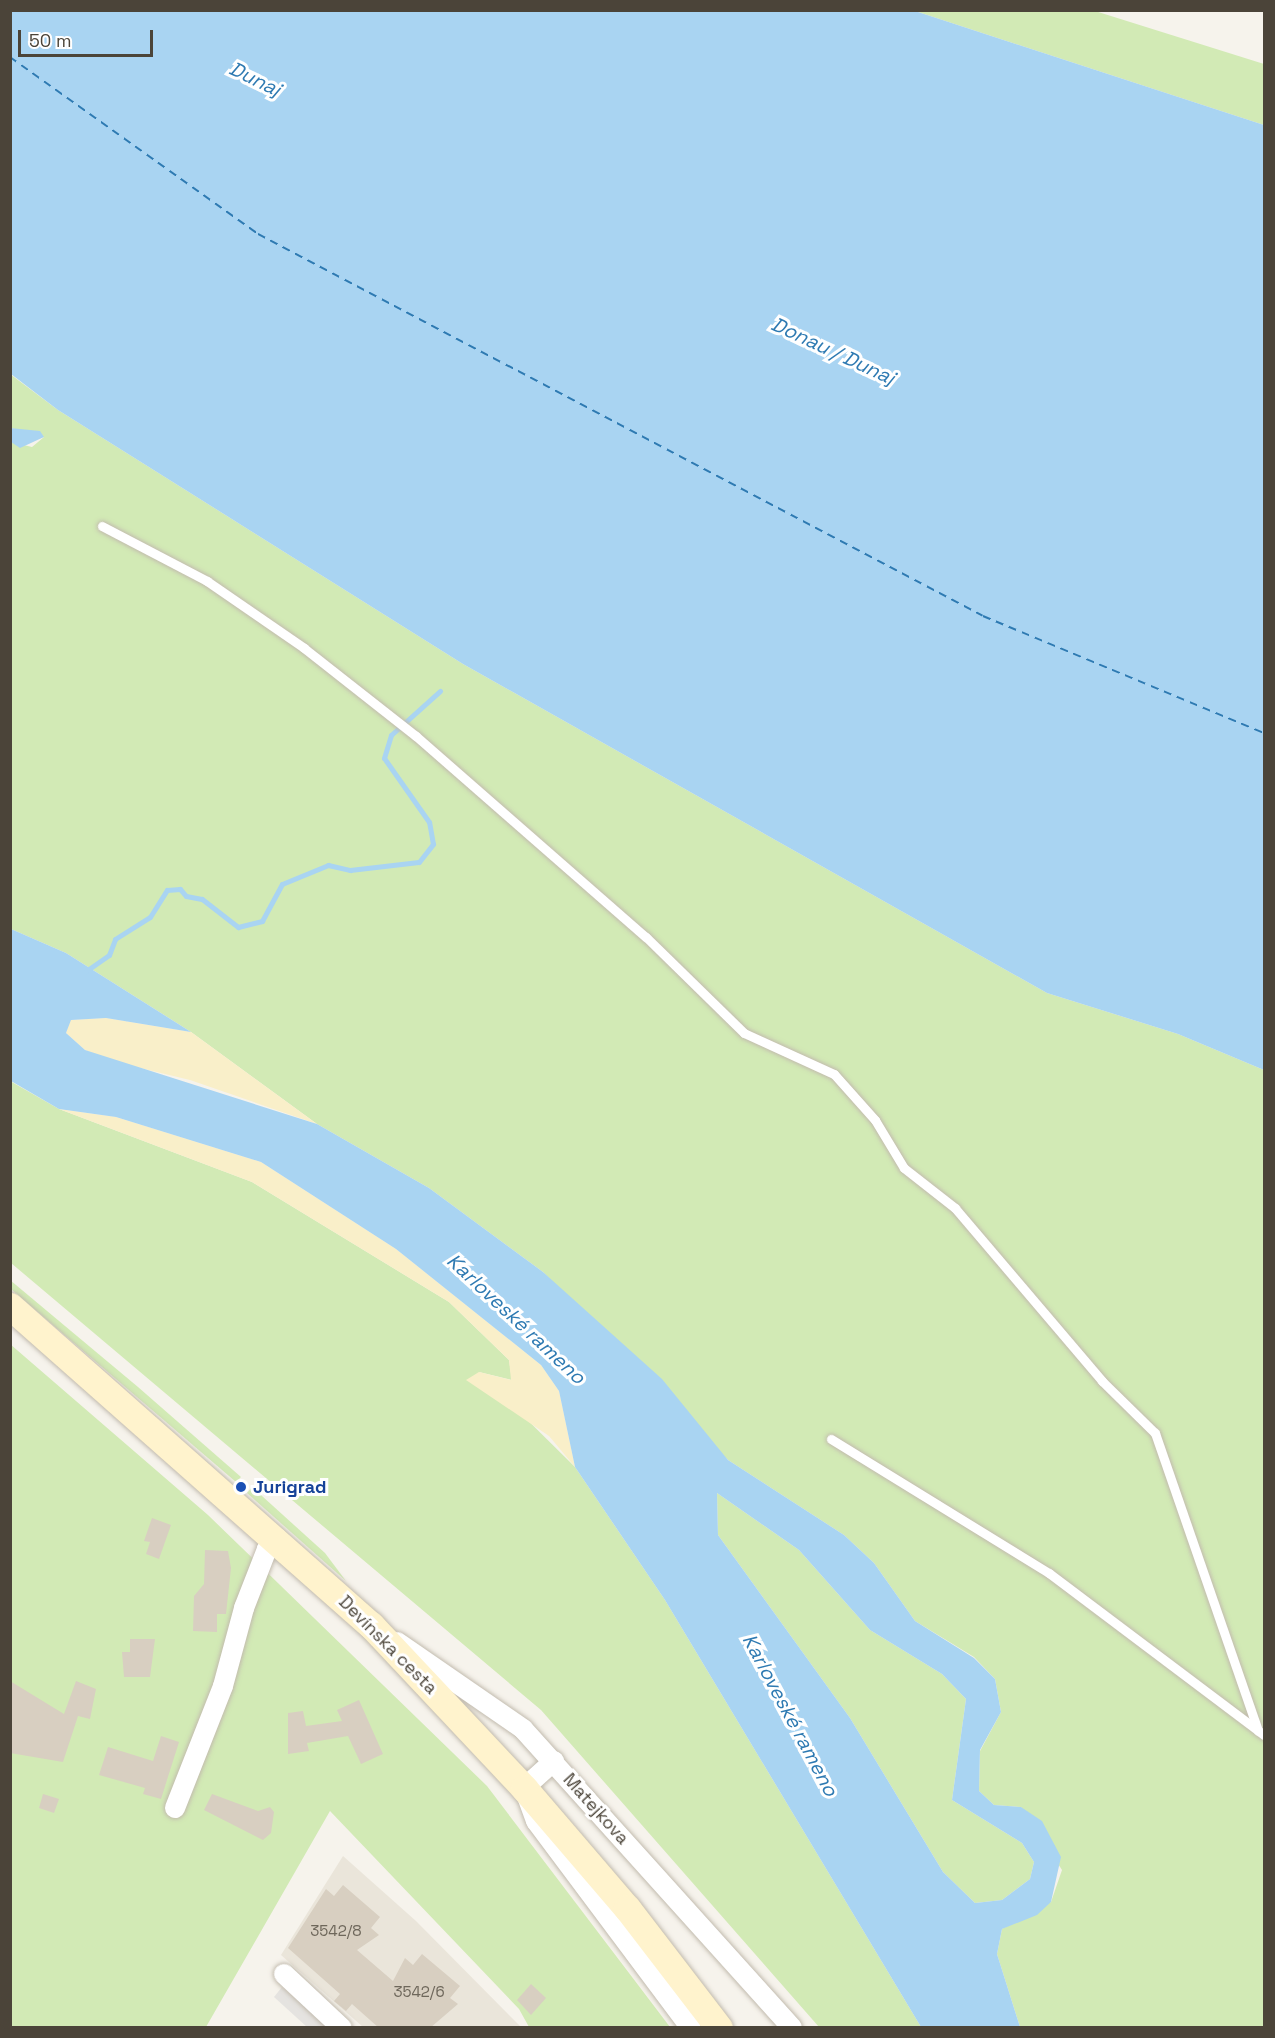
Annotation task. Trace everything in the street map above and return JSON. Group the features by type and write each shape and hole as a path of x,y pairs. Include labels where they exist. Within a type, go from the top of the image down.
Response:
{"street":[{"name":"Devínska cesta","path":"10,1306 277,1538 371,1624 524,1788 627,1908 719,2028"},
{"path":"175,1808 223,1686 244,1608 267,1549 277,1538"},
{"name":"Matejkova","path":"371,1624 491,1703 560,1767 792,2028"},
{"path":"560,1767 524,1788 557,1851 691,2028"},
{"path":"284,1974 342,2028"}],"lane":[{"path":"102,526 207,581 385,711 646,938 744,1033 834,1074 874,1120 904,1168 955,1208 1102,1381 1139,1412 1155,1433 1261,1733"},
{"path":"831,1439 1049,1573 1261,1733"}],"shaded area":[{"path":"343,1856 416,1921 521,2027 363,2027 281,1955"},
{"path":"282,1987 329,2027 307,2027 274,1997"}],"green space":[{"path":"915,11 1095,11 1264,64 1264,125"},
{"path":"10,374 58,410 463,664 1047,993 1178,1034 1264,1070 1264,2027 1020,2027 997,1954 1002,1929 1051,1902 1062,1870 1021,1807 994,1805 979,1791 980,1751 1001,1712 995,1679 974,1657 915,1621 874,1563 844,1535 728,1460 543,1272 429,1188 317,1124 191,1032 66,953 11,929 11,442 32,447 44,437 11,428"},
{"path":"10,1081 59,1109 252,1182 449,1302 509,1360 512,1380 479,1372 575,1467 665,1600 921,2027 819,2027 541,1710 11,1263"},
{"path":"10,1280 241,1477 236,1482 11,1289"},
{"path":"10,1344 208,1515 487,1786 670,2027 529,2027 519,2009 330,1811 206,2027 11,2027"},
{"path":"252,1487 325,1553 346,1581 247,1493"},
{"path":"717,1493 799,1550 870,1630 942,1674 966,1699 952,1800 1022,1843 1034,1862 1030,1879 1002,1900 975,1903 943,1872 850,1718 718,1535"}],"sand":[{"path":"106,1018 191,1032 317,1124 190,1080 111,1061 85,1050 66,1033 70,1020"},
{"path":"59,1109 116,1117 261,1162 396,1249 541,1365 559,1391 575,1467 549,1436 466,1380 479,1372 511,1380 509,1360 449,1302 252,1182"}],"water":[{"path":"10,11 915,11 1264,125 1264,1070 1178,1034 1047,993 463,664 58,410 11,374"},
{"path":"10,428 40,431 44,437 20,448 11,442"},
{"name":"Karloveské rameno","path":"11,929 66,953 191,1032 106,1018 71,1020 66,1033 85,1050 317,1124 429,1188 543,1272 662,1379 728,1460 844,1535 874,1563 915,1621 974,1658 995,1679 1001,1712 980,1750 979,1791 994,1805 1021,1807 1042,1821 1061,1857 1051,1902 1037,1915 1002,1929 997,1954 1020,2027 921,2027 665,1600 575,1467 559,1391 541,1365 396,1249 261,1162 116,1117 59,1109 11,1081","holes":["717,1493 799,1550 870,1630 942,1674 966,1699 952,1800 1022,1843 1034,1862 1030,1879 1002,1900 975,1903 943,1872 850,1718 718,1535"]}],"building":[{"path":"152,1518 171,1525 159,1559 146,1554 150,1542 144,1541"},
{"path":"205,1550 228,1551 231,1568 226,1614 217,1614 217,1632 193,1631 194,1596 204,1584"},
{"path":"130,1639 155,1639 150,1677 124,1677 122,1652 130,1652"},
{"path":"10,1681 64,1714 76,1681 96,1689 90,1719 78,1716 63,1762 10,1753"},
{"path":"359,1700 383,1754 361,1764 348,1736 307,1743 309,1751 288,1754 288,1713 303,1711 306,1726 342,1721 337,1710"},
{"path":"161,1736 179,1742 161,1799 143,1794 145,1788 99,1775 108,1747 153,1761"},
{"path":"43,1794 59,1799 54,1813 39,1808"},
{"path":"212,1794 258,1811 270,1807 274,1812 271,1833 263,1840 204,1810"},
{"path":"343,1885 380,1917 371,1928 379,1935 357,1950 393,1981 405,1958 413,1965 422,1954 460,1986 450,1998 458,2004 430,2028 379,2028 352,2004 346,2011 334,2001 340,1994 288,1948 326,1889 334,1896"},
{"path":"531,1984 546,1998 531,2015 517,2000"}],"waterway":[{"path":"86,971 109,955 115,939 150,917 167,890 180,889 186,896 202,899 238,927 262,921 282,884 328,865 350,870 419,862 433,844 429,822 384,758 391,735 440,691"}],"ferry route":[{"path":"10,57 258,234 983,616 1264,733"}],"place":[{"name":"Jurigrad","path":"241,1487"}],"water label":[{"name":"Dunaj","path":"255,79"},
{"name":"Donau / Dunaj","path":"833,351"}]}
